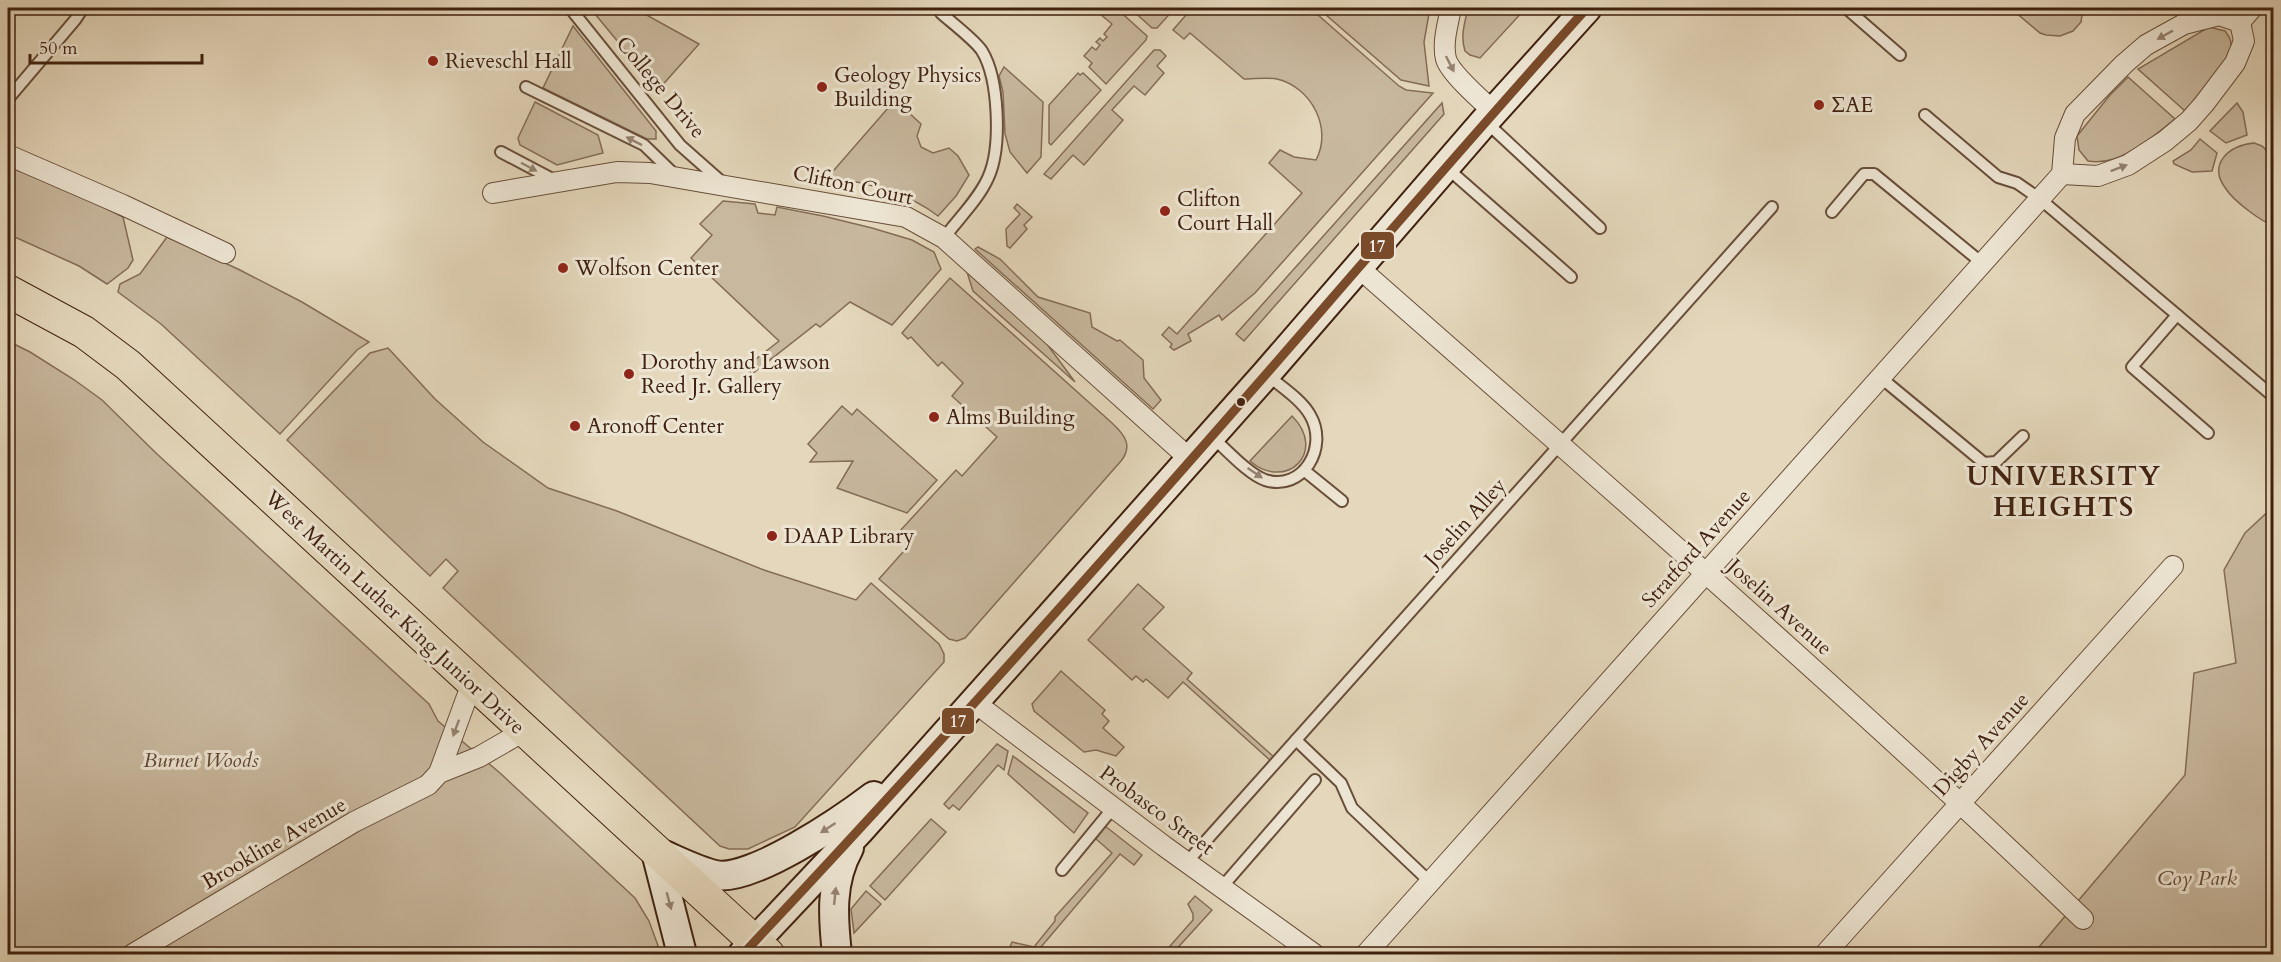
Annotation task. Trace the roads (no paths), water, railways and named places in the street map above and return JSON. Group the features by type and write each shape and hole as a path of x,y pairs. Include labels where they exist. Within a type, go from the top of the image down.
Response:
{"main road":[{"path":"755,950 1266,374 1489,116 1587,8"},
{"name":"West Martin Luther King Junior Drive","path":"8,291 84,332 128,365 656,852 755,950"},
{"path":"656,852 716,875 729,876 748,870 799,846 853,812 925,756"},
{"path":"837,954 833,915 838,872 859,831"},
{"path":"656,852 682,954"}],"street":[{"path":"1451,8 1445,46 1446,61 1489,116"},
{"path":"2219,15 2246,15 2244,41 2235,63 2189,121 2165,141 2128,165 2098,176 2062,174 2065,138 2075,114 2139,52 2184,24 2219,15"},
{"path":"8,155 225,253"},
{"name":"Clifton Court","path":"493,193 617,172 651,173 906,217 944,238 1190,459"},
{"name":"Stratford Avenue","path":"1366,954 2062,174"},
{"name":"Joselin Avenue","path":"1358,267 1706,573 1961,802 2083,919"},
{"name":"Digby Avenue","path":"1825,954 2173,566"},
{"path":"439,773 472,682"},
{"name":"Probasco Street","path":"974,702 1113,808 1314,954"},
{"name":"Brookline Avenue","path":"133,954 344,828 428,785 439,773 478,757 524,730"}],"lane":[{"path":"8,99 83,8"},
{"name":"College Drive","path":"570,8 680,145 728,187"},
{"path":"1846,8 1900,55"},
{"path":"941,13 982,50 990,73 997,111 994,162 988,179 944,238"},
{"path":"526,87 644,145 679,178"},
{"path":"1925,115 1998,177 2017,183 2040,199 2274,397"},
{"path":"1489,116 1600,228"},
{"path":"501,152 557,182"},
{"path":"1445,166 1571,277"},
{"path":"1832,212 1864,174 1874,174 1982,263"},
{"name":"Joselin Alley","path":"1187,862 1772,207"},
{"path":"2177,315 2132,367 2208,433"},
{"path":"1211,436 1252,473 1265,480 1281,482 1295,478 1305,471 1312,460 1317,443 1314,423 1299,403 1266,374"},
{"path":"1880,378 1984,463 1996,462 2023,436"},
{"path":"1305,471 1342,501"},
{"path":"1296,740 1341,783 1352,808 1430,882"},
{"path":"1222,887 1315,780"},
{"path":"1062,870 1113,808"}],"place":[{"name":"Rieveschl Hall","path":"433,61"},
{"name":"Geology Physics Building","path":"822,87"},
{"name":"ΣΑΕ","path":"1819,105"},
{"name":"Clifton Court Hall","path":"1165,211"},
{"name":"Wolfson Center","path":"563,268"},
{"name":"Dorothy and Lawson Reed Jr. Gallery","path":"629,374"},
{"name":"Alms Building","path":"934,417"},
{"name":"Aronoff Center","path":"575,426"},
{"name":"DAAP Library","path":"772,536"}],"district":[{"name":"UNIVERSITY HEIGHTS","path":"2064,492"}],"park label":[{"name":"Burnet Woods","path":"201,760"},
{"name":"Coy Park","path":"2197,878"}]}
